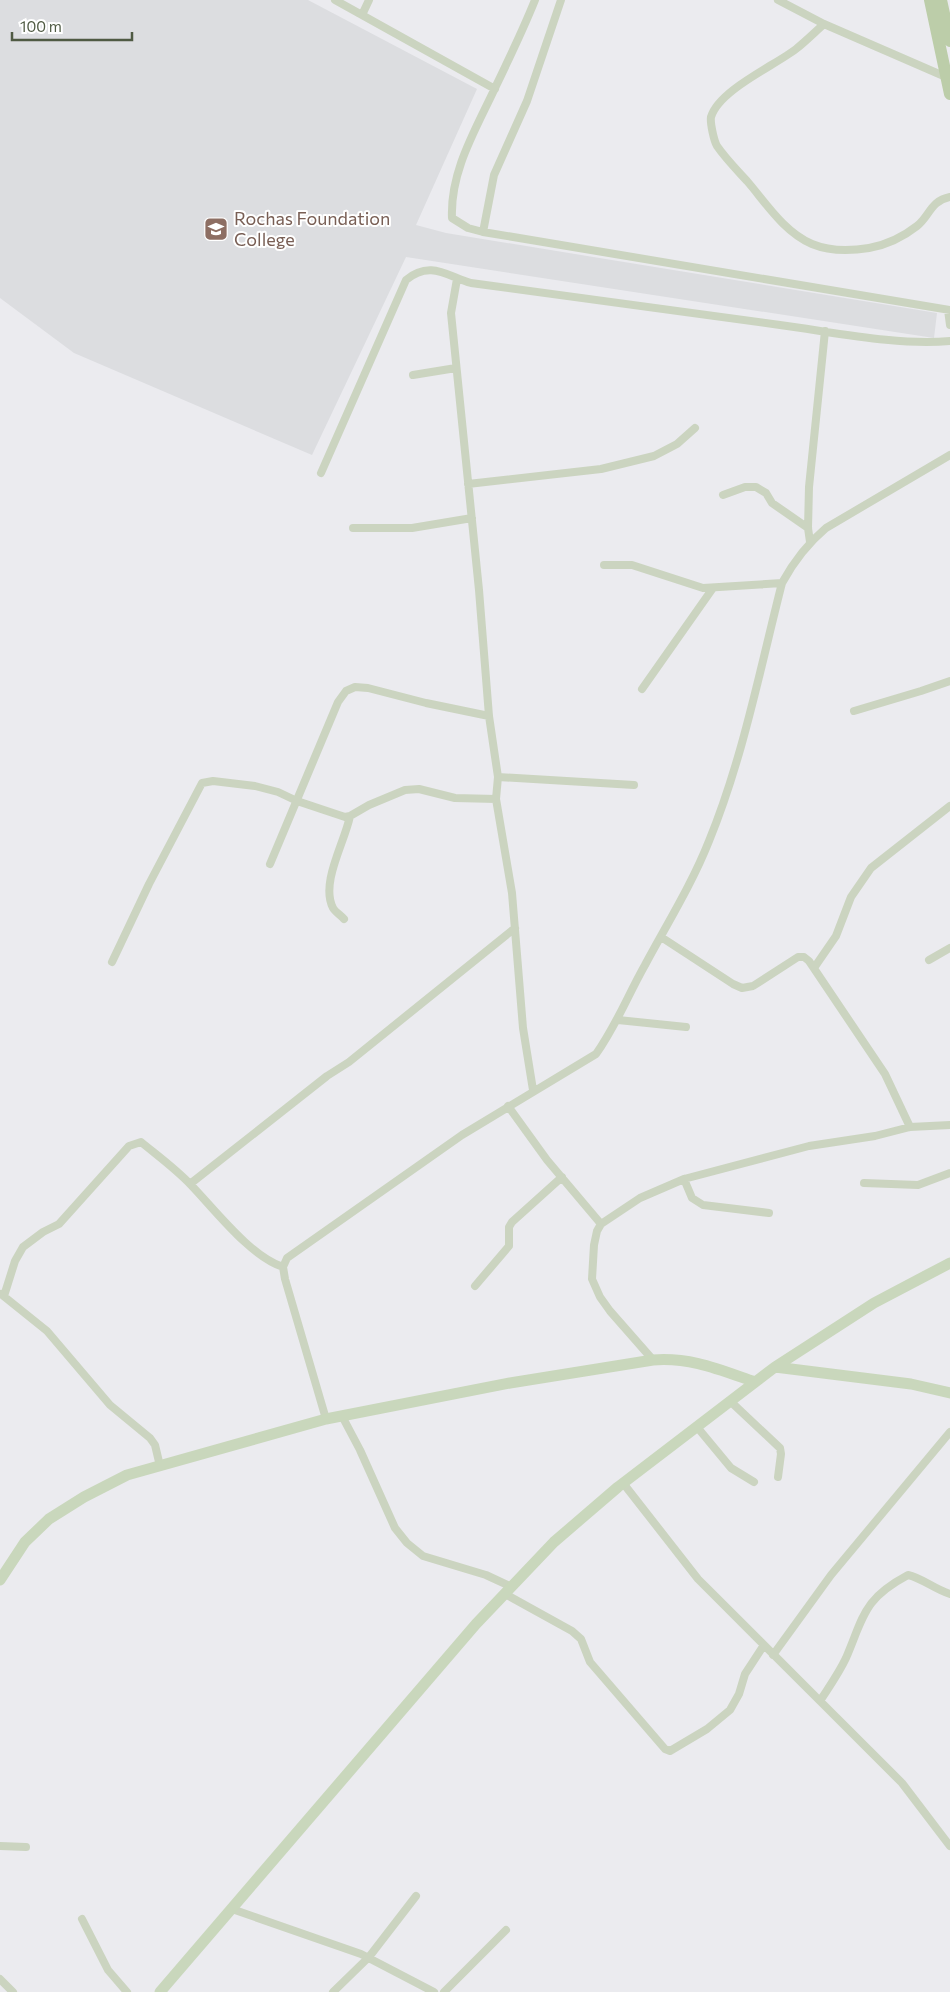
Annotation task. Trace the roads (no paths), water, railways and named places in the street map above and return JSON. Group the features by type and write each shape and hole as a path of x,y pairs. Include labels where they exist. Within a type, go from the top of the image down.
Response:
{"main road":[{"path":"930,0 950,94"},
{"path":"941,0 950,41"},
{"path":"160,1992 476,1624 554,1542 623,1483 775,1367 874,1304 950,1263"},
{"path":"0,1580 25,1542 49,1519 84,1497 127,1475 326,1419 510,1383 653,1360 674,1359 703,1364 755,1382"},
{"path":"775,1367 911,1384 950,1393"}],"street":[{"path":"335,0 495,89"},
{"path":"362,15 369,0"},
{"path":"535,0 457,173 452,201 452,218 468,228 483,232 949,310 950,325"},
{"path":"483,232 494,175 527,101 561,0"},
{"path":"778,0 824,24 946,77"},
{"path":"824,24 795,49 732,90 719,102 711,118 716,145 795,234 824,248 868,248 895,240 918,226 932,206 944,198 950,197"},
{"path":"321,473 406,280 414,273 425,270 446,272 457,279 471,283 898,341 934,343 950,341"},
{"path":"457,279 451,313 472,518 489,716 498,776 496,799 512,893 523,1028 533,1090"},
{"path":"810,542 808,528 809,487 826,331"},
{"path":"413,375 456,368"},
{"path":"468,484 601,469 654,456 677,444 695,428"},
{"path":"326,1419 285,1279 283,1267 287,1258 462,1135 533,1090 575,1068 596,1054 618,1020 678,907 709,841 748,726 782,583 793,562 810,542 826,528 950,455"},
{"path":"723,495 745,487 756,487 766,493 772,503 808,528"},
{"path":"353,528 412,528 472,518"},
{"path":"604,565 632,565 685,583 713,588 782,583"},
{"path":"642,689 713,588"},
{"path":"854,711 921,692 950,681"},
{"path":"270,864 338,702 346,691 355,687 368,688 426,703 489,716"},
{"path":"498,776 634,785"},
{"path":"112,962 149,884 202,783 213,781 255,786 278,792 297,801 341,816 350,816 369,805 405,790 419,790 455,798 496,799"},
{"path":"814,968 836,936 851,897 871,868 950,806"},
{"path":"344,919 333,908 328,890 350,816"},
{"path":"190,1184 327,1076 350,1062 515,928"},
{"path":"661,937 732,984 742,988 753,986 798,957 804,957 814,968 885,1074 910,1127"},
{"path":"928,960 950,948"},
{"path":"618,1020 686,1027"},
{"path":"508,1106 562,1177 601,1224"},
{"path":"653,1360 610,1311 600,1297 592,1279 594,1245 597,1231 601,1224 640,1198 684,1179 809,1146 875,1136 910,1127 950,1125"},
{"path":"160,1466 155,1445 150,1438 110,1405 47,1331 2,1295 15,1261 23,1247 43,1232 59,1224 132,1143 142,1142 190,1184 252,1247 273,1264 283,1267"},
{"path":"864,1183 918,1185 950,1173"},
{"path":"475,1286 508,1246 509,1227 512,1222 562,1177"},
{"path":"684,1179 692,1198 704,1205 769,1213"},
{"path":"730,1401 780,1448 778,1477"},
{"path":"342,1416 360,1450 395,1528 407,1543 423,1556 486,1575 581,1638 590,1662 665,1749 670,1751 707,1729 730,1710 739,1694 745,1674 764,1646"},
{"path":"697,1427 731,1468 754,1482"},
{"path":"773,1655 830,1575 950,1432"},
{"path":"623,1483 698,1579 902,1783 950,1846"},
{"path":"820,1701 845,1659 855,1632 868,1606 880,1592 908,1575 915,1576 936,1590 950,1594"},
{"path":"0,1846 26,1847"},
{"path":"333,1992 368,1957 416,1896"},
{"path":"232,1909 368,1957 434,1992"},
{"path":"82,1919 108,1970 127,1992"},
{"path":"444,1992 506,1930"},
{"path":"0,1979 13,1992"}],"place":[{"name":"Rochas Foundation College","path":"216,229"}]}
